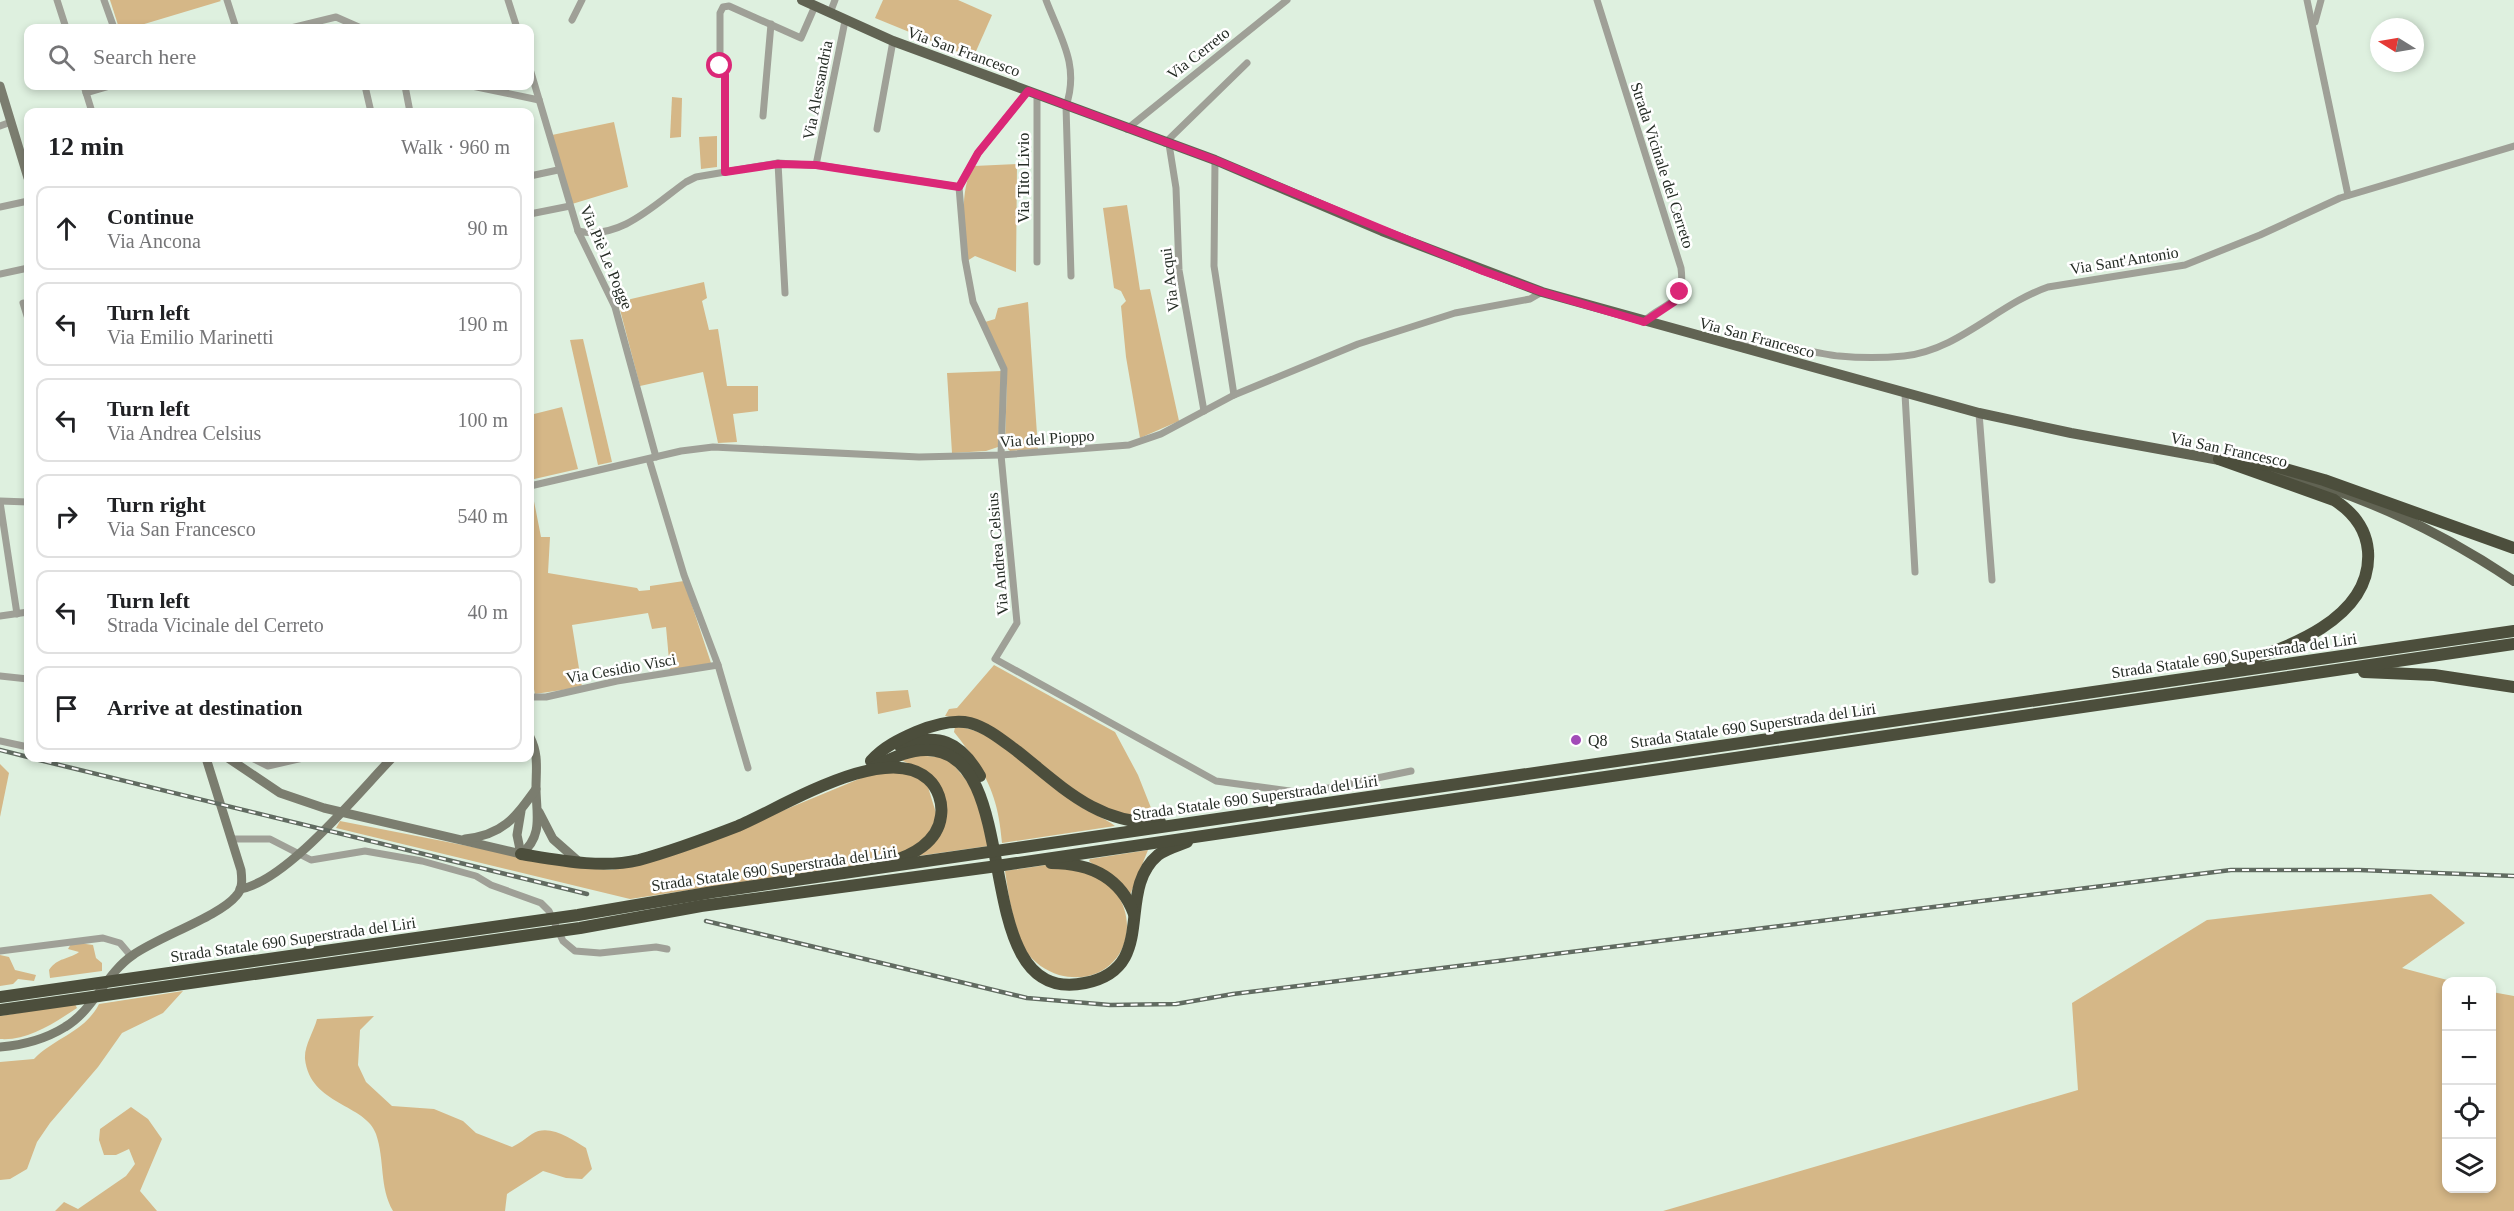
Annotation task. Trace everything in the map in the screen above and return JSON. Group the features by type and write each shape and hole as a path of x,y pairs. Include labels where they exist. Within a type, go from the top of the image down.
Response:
{"highway":[{"path":"2219,459 2271,465 2324,480 2514,548"},
{"path":"2180,679 2269,654 2307,636 2349,605 2362,588 2367,574 2365,535 2356,518 2344,507 2316,492 2219,459"},
{"name":"Strada Statale 690 Superstrada del Liri","path":"1005,858 1221,819 2514,631"},
{"name":"Strada Statale 690 Superstrada del Liri","path":"579,921 845,874 989,860 1214,833 2514,644"},
{"path":"2314,673 2404,673 2514,687"},
{"path":"872,765 882,749 912,734 936,724 962,722 992,733 1071,795 1106,814 1136,822 1221,819"},
{"path":"521,854 606,864 638,860 737,826 872,765 898,747 924,740 944,741 958,748 976,770 989,796 999,844 1000,876 1010,924 1021,953 1039,974 1059,983 1086,983 1106,976 1117,968 1130,948 1142,880 1152,861 1166,850 1214,833"},
{"path":"845,874 911,854 930,839 939,824 941,802 928,779 904,767 872,765"},
{"path":"1005,858 1089,867 1120,888 1134,915"},
{"name":"Strada Statale 690 Superstrada del Liri","path":"0,1010 113,994 160,981 579,921 701,906 989,860"},
{"name":"Strada Statale 690 Superstrada del Liri","path":"0,997 122,980 160,981"}],"main road":[{"name":"Via San Francesco","path":"802,0 893,41 1215,160 1383,231 1542,292 1979,413 2072,434 2219,459 2302,481 2390,513 2458,547 2514,581"},
{"path":"0,86 24,161"},
{"path":"521,854 531,846 537,830 538,767 534,752"},
{"path":"0,1047 41,1040 67,1026 87,1009 117,968 131,956 232,901 240,890 241,870 207,762"},
{"path":"234,762 280,793 324,808 521,854"},
{"path":"240,890 255,886 267,879 307,846 388,762"},
{"path":"459,840 477,838 503,828 536,789"},
{"path":"521,809 517,835 521,854"},
{"path":"539,812 553,839 578,861"}],"street":[{"path":"57,0 65,24"},
{"path":"104,0 113,24"},
{"path":"227,0 235,24"},
{"path":"508,0 516,24"},
{"path":"572,20 582,0"},
{"path":"830,13 836,0"},
{"path":"1046,0 1071,59 1071,85 1066,106 1071,276"},
{"name":"Via Cerreto","path":"1127,129 1217,54 1287,0"},
{"name":"Strada Vicinale del Cerreto","path":"1597,0 1681,268 1681,288 1677,299 1644,322"},
{"path":"2307,0 2348,195"},
{"path":"2315,33 2315,17 2321,0"},
{"path":"725,172 725,75 720,66 720,13 723,7 729,6 801,38 816,6"},
{"path":"307,24 336,17 349,24"},
{"name":"Via Alessandria","path":"816,165 846,21"},
{"path":"763,116 771,24"},
{"path":"877,129 893,41"},
{"path":"1167,144 1247,63"},
{"name":"Via Piè Le Pogge","path":"534,83 558,170 578,231 615,307 684,575 718,665 748,768"},
{"path":"85,90 91,108"},
{"path":"366,90 370,108"},
{"path":"406,90 409,108"},
{"path":"491,90 539,100"},
{"path":"578,231 592,233 630,223 686,182 725,172 778,164 816,165 959,187 978,153 1032,93"},
{"name":"Via Tito Livio","path":"1032,93 1037,262"},
{"path":"0,126 11,122"},
{"name":"Via Acqui","path":"1167,144 1176,188 1179,270 1204,411"},
{"name":"Via Sant'Antonio","path":"1736,345 1753,341 1840,356 1916,354 1964,334 2043,288 2185,265 2260,235 2348,195 2514,146"},
{"path":"1215,160 1214,266 1234,395"},
{"path":"778,164 785,293"},
{"path":"534,175 558,170"},
{"name":"Via Andrea Celsius","path":"959,187 965,259 973,302 1004,369 1001,455 1017,623 994,659 1216,781 1297,792 1324,789 1411,771"},
{"path":"0,207 24,202"},
{"path":"534,213 570,206"},
{"path":"0,274 24,269"},
{"name":"Via del Pioppo","path":"534,485 681,450 735,446 878,457 1001,455 1129,446 1161,434 1234,395 1358,344 1434,319 1530,298 1542,292"},
{"path":"1905,394 1915,572"},
{"path":"1979,413 1992,580"},
{"path":"16,614 0,501 24,502"},
{"path":"0,616 24,613"},
{"name":"Via Cesidio Visci","path":"534,697 546,697 617,681 718,665"},
{"path":"0,676 24,679"},
{"path":"0,741 24,746"},
{"path":"260,762 268,766 286,762"},
{"path":"231,839 270,840 311,860 365,851 422,861 476,876 491,885 541,903 549,911 563,941 575,951 600,953 657,947 667,949"},
{"path":"0,951 103,938 120,943 131,956"}],"shaded area":[{"path":"110,0 221,1 144,24 118,24"},
{"path":"883,0 958,0 992,15 973,58 875,18"},
{"path":"672,97 682,98 681,137 670,138"},
{"path":"614,122 628,187 572,204 552,135"},
{"path":"717,136 717,167 701,169 699,137"},
{"path":"1017,164 1016,272 975,256 967,261 964,199 969,176 974,166"},
{"path":"1127,205 1140,290 1150,289 1179,421 1140,438 1126,357 1121,306 1126,301 1121,291 1114,288 1103,208"},
{"path":"704,282 707,298 702,301 709,330 718,329 727,386 758,386 758,411 733,414 737,442 718,443 703,372 640,386 618,302"},
{"path":"1028,302 1038,449 1010,451 1005,446 1007,378 985,322 995,319 998,308"},
{"path":"583,339 612,462 598,465 570,340"},
{"path":"1002,371 998,447 986,451 952,453 947,373"},
{"path":"562,407 578,469 534,479 534,414"},
{"path":"534,501 541,537 550,537 548,573 637,588 639,591 650,590 650,586 684,581 711,663 670,671 666,627 652,629 648,613 572,625 582,687 535,694"},
{"path":"994,665 1115,732 1138,775 1155,818 1108,813 973,720 945,716 949,709 957,708"},
{"path":"908,690 911,707 878,714 876,692"},
{"path":"955,727 987,736 1002,745 1075,803 1115,826 1002,843 997,810 988,783 954,732"},
{"path":"915,755 948,758 975,791 988,846 918,856 943,820 924,771 901,760"},
{"path":"0,764 9,773 0,817"},
{"path":"898,769 919,778 928,787 936,813 934,823 926,837 901,855 856,865 630,899 336,828 340,821 581,868 612,870 683,852 871,774"},
{"path":"1148,850 1130,895 1089,861 1090,859"},
{"path":"1046,865 1083,869 1106,882 1120,900 1127,920 1125,939 1117,957 1103,970 1083,977 1059,975 1040,966 1026,951 1015,922 1005,871"},
{"path":"2431,894 2465,923 2402,968 2442,979 2442,1193 2496,1193 2496,993 2514,996 2514,1211 1663,1211 2078,1090 2072,1003 2207,920"},
{"path":"72,942 93,945 96,958 102,963 102,971 50,978 49,970 52,966 79,952 68,949"},
{"path":"0,955 9,957 15,970 36,975 34,981 18,979 13,984 0,986"},
{"path":"183,991 163,1013 122,1033 98,1067 50,1123 37,1142 27,1169 10,1179 0,1180 0,1062 34,1059 78,1028 93,1014 99,1004"},
{"path":"75,1004 77,1008 40,1030 21,1037 0,1039 0,1016"},
{"path":"374,1016 360,1030 358,1065 366,1082 392,1106 434,1109 463,1121 476,1133 512,1147 539,1131 553,1131 586,1148 592,1169 582,1179 566,1178 543,1171 507,1194 505,1211 393,1211 384,1183 376,1134 361,1116 327,1095 317,1086 309,1074 305,1059 317,1019"},
{"path":"131,1107 148,1119 162,1139 140,1191 157,1211 55,1211 64,1202 78,1209 126,1176 135,1164 129,1149 116,1155 104,1155 99,1140 100,1129"}],"railway":[{"path":"0,750 24,756"},
{"path":"47,762 587,894"},
{"path":"706,921 1027,998 1110,1005 1176,1004 1233,994 2231,870 2359,870 2514,876"}],"place":[{"name":"Q8","path":"1576,740"}],"route":[{"path":"720,66 725,75 725,172 778,164 816,165 959,187 978,153 1028,91 1215,160 1383,231 1542,292 1644,322 1651,315 1674,302 1680,292"}]}
